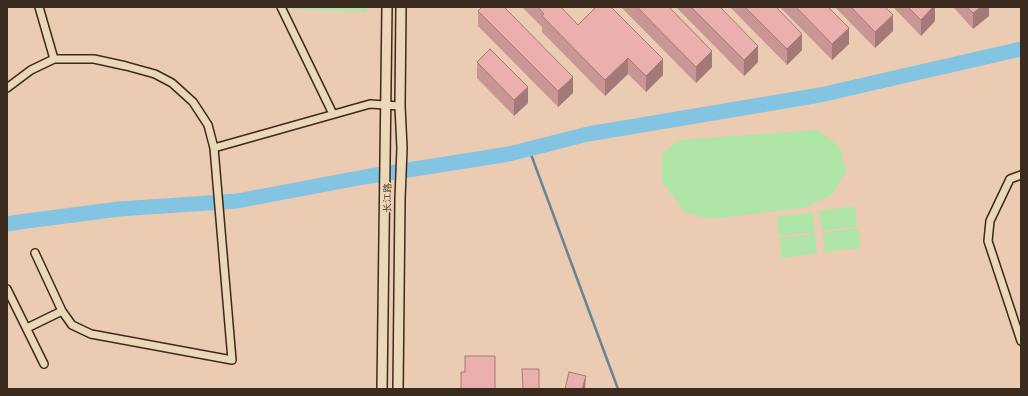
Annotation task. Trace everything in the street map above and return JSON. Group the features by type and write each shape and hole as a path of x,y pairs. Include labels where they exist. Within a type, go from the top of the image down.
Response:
{"main road":[{"name":"长江路","path":"381,389 387,7"},
{"name":"长江路","path":"398,389 402,148 400,106 401,7"},
{"path":"398,378 402,389"}],"street":[{"path":"39,7 54,59"},
{"path":"281,7 333,114"},
{"path":"7,88 31,70 54,59 94,59 155,74 172,83 193,102 208,125 214,148 232,360 91,334 72,325 62,312 34,252"},
{"path":"214,148 370,104 400,106"},
{"path":"1021,175 1010,179 990,221 988,241 1021,341"},
{"path":"7,289 44,364"},
{"path":"27,328 62,312"}],"green space":[{"path":"284,7 367,7 367,12 285,9"},
{"path":"817,130 840,147 846,171 832,195 804,208 709,219 684,212 662,181 662,154 679,140"},
{"path":"855,206 857,226 822,231 819,211"},
{"path":"812,212 815,232 779,236 776,217"},
{"path":"858,228 861,248 825,252 823,233"},
{"path":"815,234 817,253 782,258 779,238"}],"building":[{"path":"482,7 504,7 573,77 558,91 478,11"},
{"path":"538,7 561,7 578,25 596,7 611,7 663,59 646,76 628,58 605,80 542,16 544,14"},
{"path":"637,7 669,7 712,51 696,67"},
{"path":"691,7 720,7 758,46 744,60"},
{"path":"745,7 776,7 802,34 787,49"},
{"path":"796,7 828,7 849,28 832,44"},
{"path":"851,7 885,7 893,15 875,32"},
{"path":"908,7 933,7 921,20"},
{"path":"967,7 981,7 973,13"},
{"path":"490,49 528,87 514,100 477,62"},
{"path":"465,356 495,356 495,389 461,389 461,372 465,372"},
{"path":"522,369 539,369 539,389 523,389"},
{"path":"569,372 586,376 582,389 565,389"}],"waterway":[{"path":"7,224 119,209 237,201 364,177 509,154 588,134 820,95 1021,49"},
{"path":"529,149 618,389"}]}
